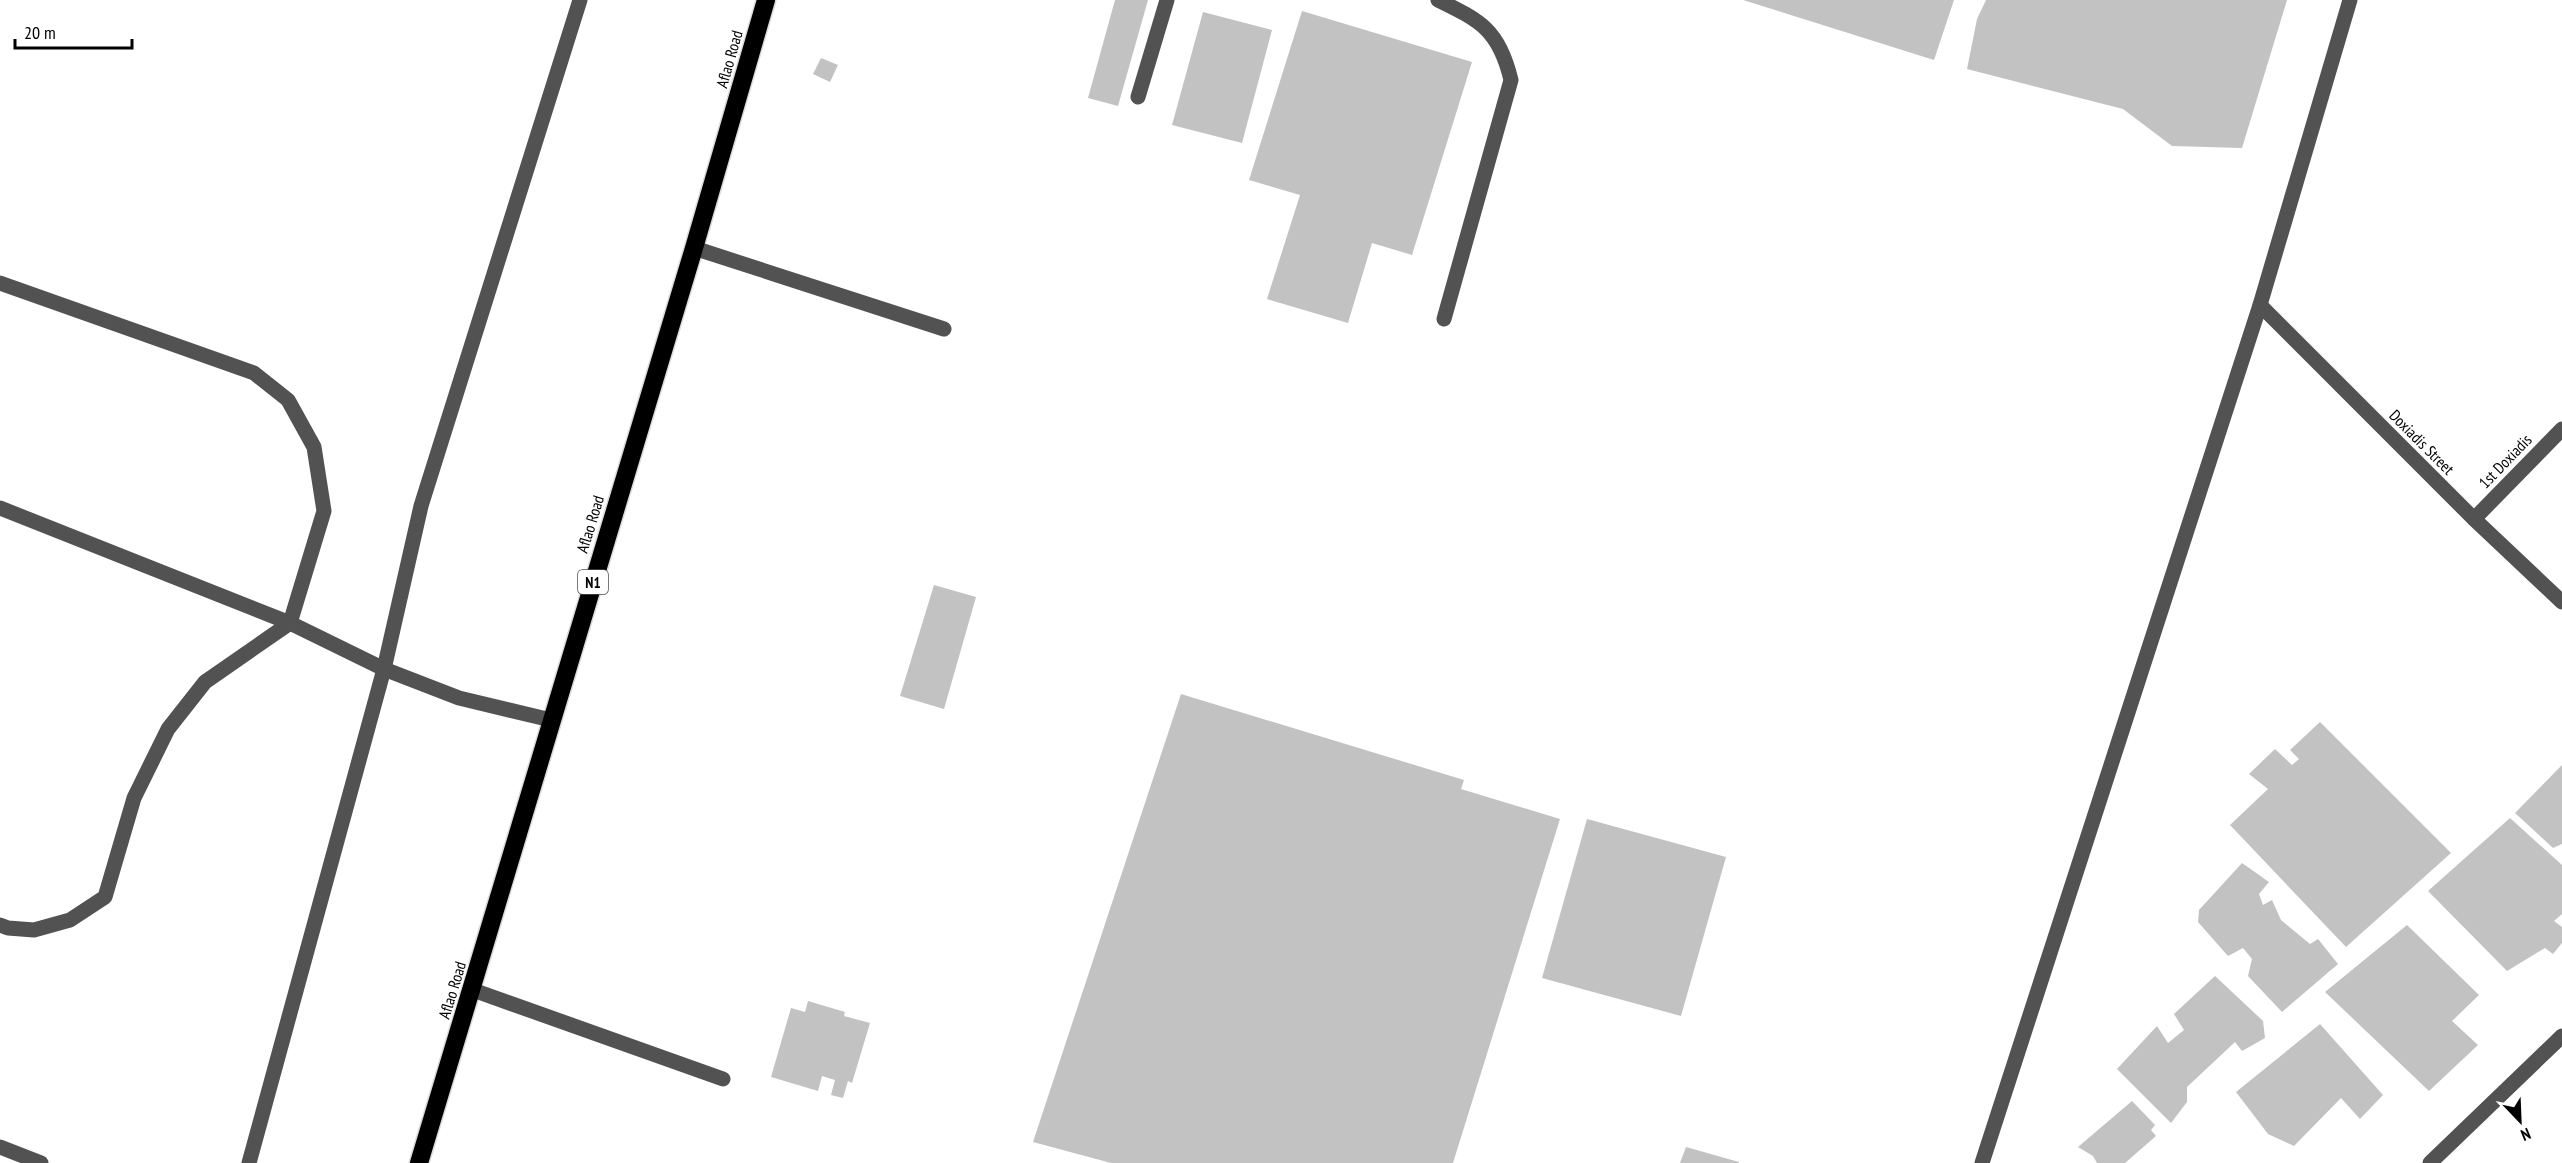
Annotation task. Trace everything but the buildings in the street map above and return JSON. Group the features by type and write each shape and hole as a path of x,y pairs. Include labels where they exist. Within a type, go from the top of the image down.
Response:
{"highway":[{"name":"Aflao Road","path":"419,1163 473,990 550,720 694,248 766,0"}],"street":[{"path":"249,1163 384,669 421,507 580,0"},
{"path":"1138,97 1167,0"},
{"path":"1438,0 1475,18 1491,33 1502,51 1511,80 1444,319"},
{"path":"1982,1163 2260,305 2350,0"},
{"path":"694,248 944,329"},
{"path":"0,283 254,373 288,400 314,447 324,511 290,623 205,682 168,729 134,798 105,897 70,920 34,930 8,928 0,925"},
{"name":"Doxiadis Street","path":"2260,305 2474,519 2562,602"},
{"name":"1st Doxiadis","path":"2474,519 2562,429"},
{"path":"0,508 290,623 384,669 459,698 550,720"},
{"path":"473,990 723,1079"},
{"path":"2430,1163 2562,1036"},
{"path":"0,1147 41,1163"}]}
